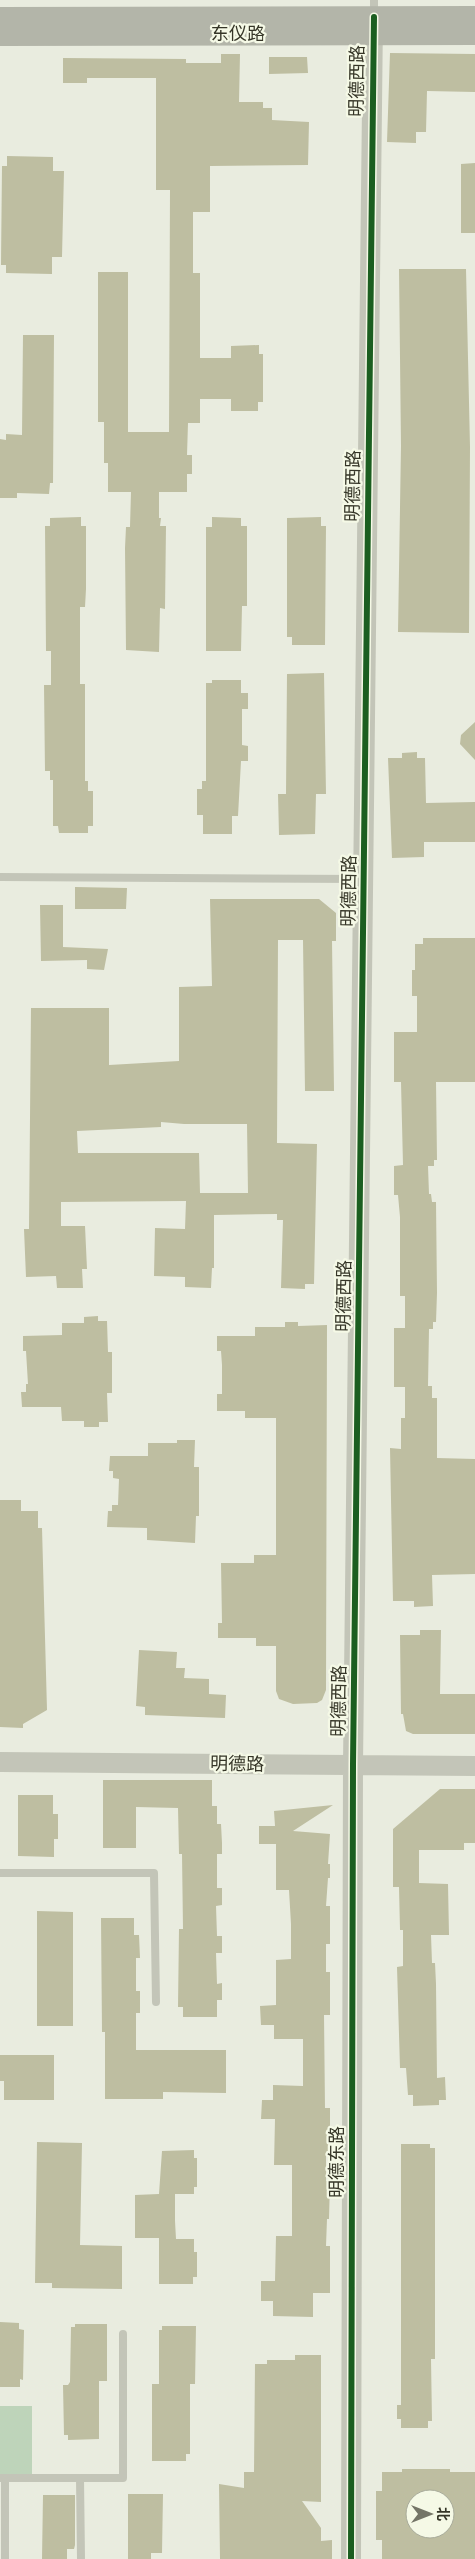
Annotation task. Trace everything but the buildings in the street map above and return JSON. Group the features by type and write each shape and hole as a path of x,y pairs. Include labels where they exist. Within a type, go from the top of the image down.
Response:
{"main road":[{"name":"东仪路","path":"0,18 475,16"},
{"name":"东仪路","path":"0,35 373,17 475,34"}],"street":[{"name":"明德西路","path":"353,1765 373,17"},
{"name":"明德路","path":"0,1762 475,1766"},
{"name":"明德东路","path":"351,2559 353,1765"}],"lane":[{"path":"0,877 364,879"},
{"path":"0,1873 154,1873 156,2002"},
{"path":"5,2559 3,2478 123,2478 123,2334"},
{"path":"80,2478 81,2559"}],"green space":[{"path":"0,2406 32,2406 32,2478 0,2478"}],"cycle path":[{"path":"351,2559 353,1765 374,17"}]}
